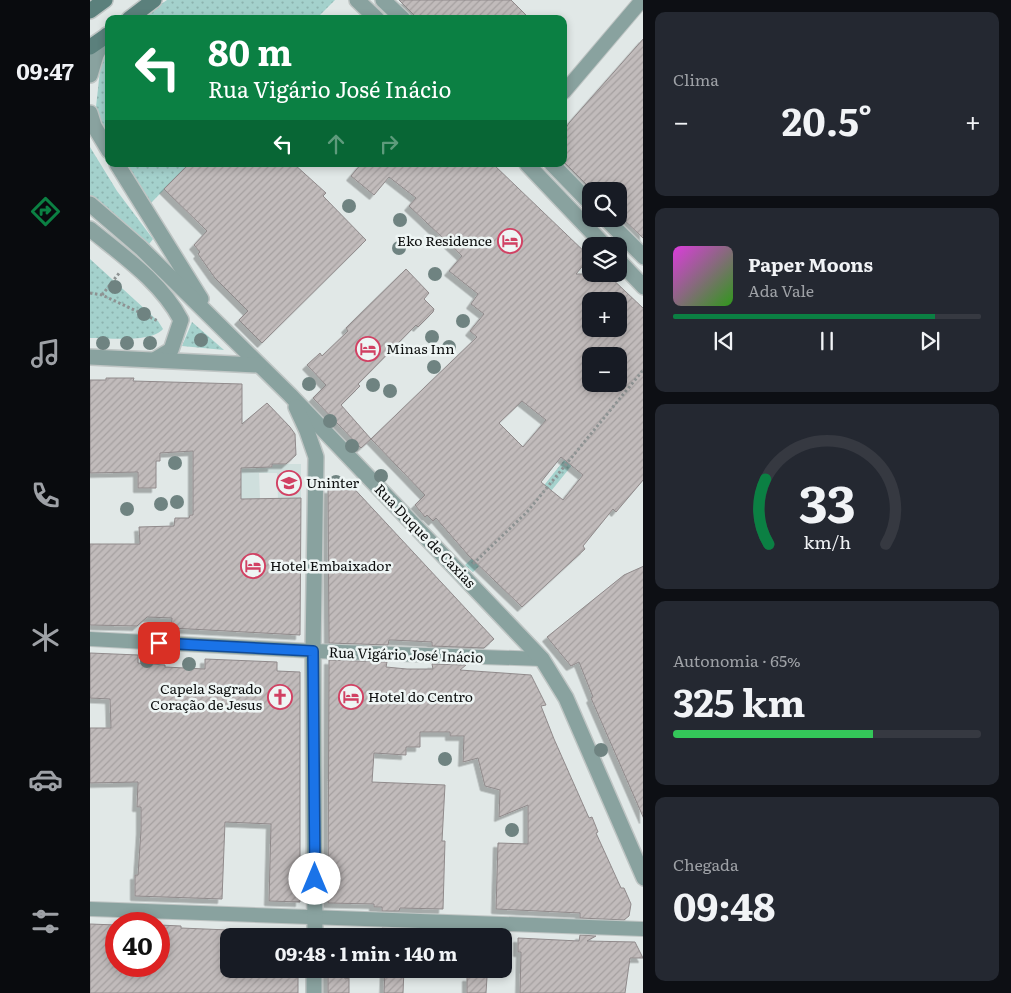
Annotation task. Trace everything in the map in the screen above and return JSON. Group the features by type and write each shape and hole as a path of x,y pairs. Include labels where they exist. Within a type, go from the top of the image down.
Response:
{"main road":[{"path":"90,11 105,0"},
{"path":"134,15 154,0"},
{"path":"90,47 105,36"}],"street":[{"path":"357,0 373,15"},
{"path":"383,0 398,15"},
{"path":"567,88 642,0"},
{"path":"90,75 96,55 105,39"},
{"path":"90,113 94,126 105,144"},
{"path":"119,167 215,322"},
{"path":"530,167 596,237"},
{"path":"555,167 582,195"},
{"name":"Rua Duque de Caxias","path":"90,204 141,248 258,365 290,394 542,659 566,698 643,876"},
{"path":"614,227 643,256"},
{"path":"90,229 130,262 171,300 181,320 171,350 156,359"},
{"path":"627,269 643,286"},
{"path":"90,357 258,365"},
{"path":"290,394 308,431 316,457 313,651 315,928"},
{"name":"Rua Vigário José Inácio","path":"90,639 313,651 542,659"},
{"path":"90,909 643,929"},
{"path":"314,978 314,993"}],"path":[{"path":"102,295 112,280 130,262"},
{"path":"90,293 102,295 158,321"},
{"path":"462,575 527,512 643,370"}],"shaded area":[{"path":"167,0 335,0 320,15 146,15"},
{"path":"105,54 105,131 98,120 96,107 101,61"},
{"path":"90,147 117,191 153,239 146,248 90,198"},
{"path":"126,167 186,167 149,205"},
{"path":"90,259 158,321 163,329 149,336 139,338 90,338"},
{"path":"192,322 224,350 182,346"},
{"path":"643,361 643,377 531,516 473,572 465,565 526,508 618,392 627,392 627,381"},
{"name":"Uninter","path":"241,453 254,467 272,467 272,464 301,464 301,498 278,499 277,473 259,473 260,499 241,499"}],"building":[{"path":"399,0 511,0 526,15 414,15"},
{"path":"643,39 643,238 627,223 627,182 584,182 567,165 567,126"},
{"path":"186,167 297,167 326,193 323,196 366,240 262,343 239,320 248,311 215,278 198,254 200,252 194,245 207,231 164,189"},
{"path":"358,167 496,167 582,249 582,267 576,274 582,274 582,282 615,282 626,292 582,292 582,337 627,337 627,293 643,308 643,480 616,512 613,509 583,546 585,549 522,607 468,555 436,518 433,521 427,515 425,517 415,505 425,495 371,439 477,337 470,331 484,314 471,304 478,294 449,271 462,256 409,206 416,198 389,177 374,195 351,176","holes":["522,401 546,420 523,447 499,423","561,457 583,475 563,500 541,482"]},
{"path":"406,269 429,293 424,299 434,309 433,312 418,327 416,325 358,384 360,386 341,405 371,439 361,448 313,398 326,385 307,365 320,353 322,356 348,331 346,328"},
{"path":"106,378 134,378 133,381 242,384 242,424 267,403 290,427 295,434 296,455 286,464 272,464 272,467 241,468 241,499 301,498 300,635 171,628 172,618 147,617 137,626 90,625 90,544 140,544 139,527 174,526 175,518 189,518 190,515 193,515 193,451 160,453 160,461 156,461 156,488 138,488 138,472 90,473 90,380 106,380"},
{"path":"347,481 494,639 484,648 432,646 432,642 392,640 389,640 388,645 329,643 328,489 338,489"},
{"path":"643,566 643,817 591,698 593,697 579,662 571,666 547,637 624,575"},
{"path":"90,653 138,655 138,663 165,665 165,667 205,669 205,659 277,662 277,671 300,672 300,902 269,901 271,824 225,822 222,899 135,896 135,875 138,875 141,830 141,807 137,807 138,782 90,783 90,728 111,728 110,699 90,698"},
{"path":"329,660 387,662 386,667 407,669 433,669 432,664 466,665 460,670 531,675 546,705 541,706 554,739 589,818 592,817 598,832 596,833 621,888 624,888 631,904 629,916 624,920 580,918 580,913 496,909 498,843 528,844 528,805 499,817 500,790 485,786 478,758 463,762 464,736 450,736 450,732 420,732 420,747 406,747 406,755 374,753 372,782 445,785 442,841 445,841 443,909 400,908 399,911 382,911 382,907 374,907 374,904 328,903"},
{"path":"90,924 105,925 105,977 170,977 170,926 181,926 181,928 220,930 220,978 298,978 298,993 90,993"},
{"path":"580,935 596,936 587,941 635,942 643,958 630,958 625,993 520,993 521,952 518,952 518,938 579,941"},
{"path":"328,978 349,978 349,993 328,993"},
{"path":"385,978 404,978 403,993 384,993"},
{"path":"467,978 487,978 486,993 467,993"}],"place":[{"name":"Eko Residence","path":"510,241"},
{"name":"Minas Inn","path":"368,349"},
{"name":"Uninter","path":"289,483"},
{"name":"Hotel Embaixador","path":"253,566"},
{"name":"Capela Sagrado Coração de Jesus","path":"280,697"},
{"name":"Hotel do Centro","path":"351,697"}],"route":[{"path":"159,643 313,651 315,879"}]}
